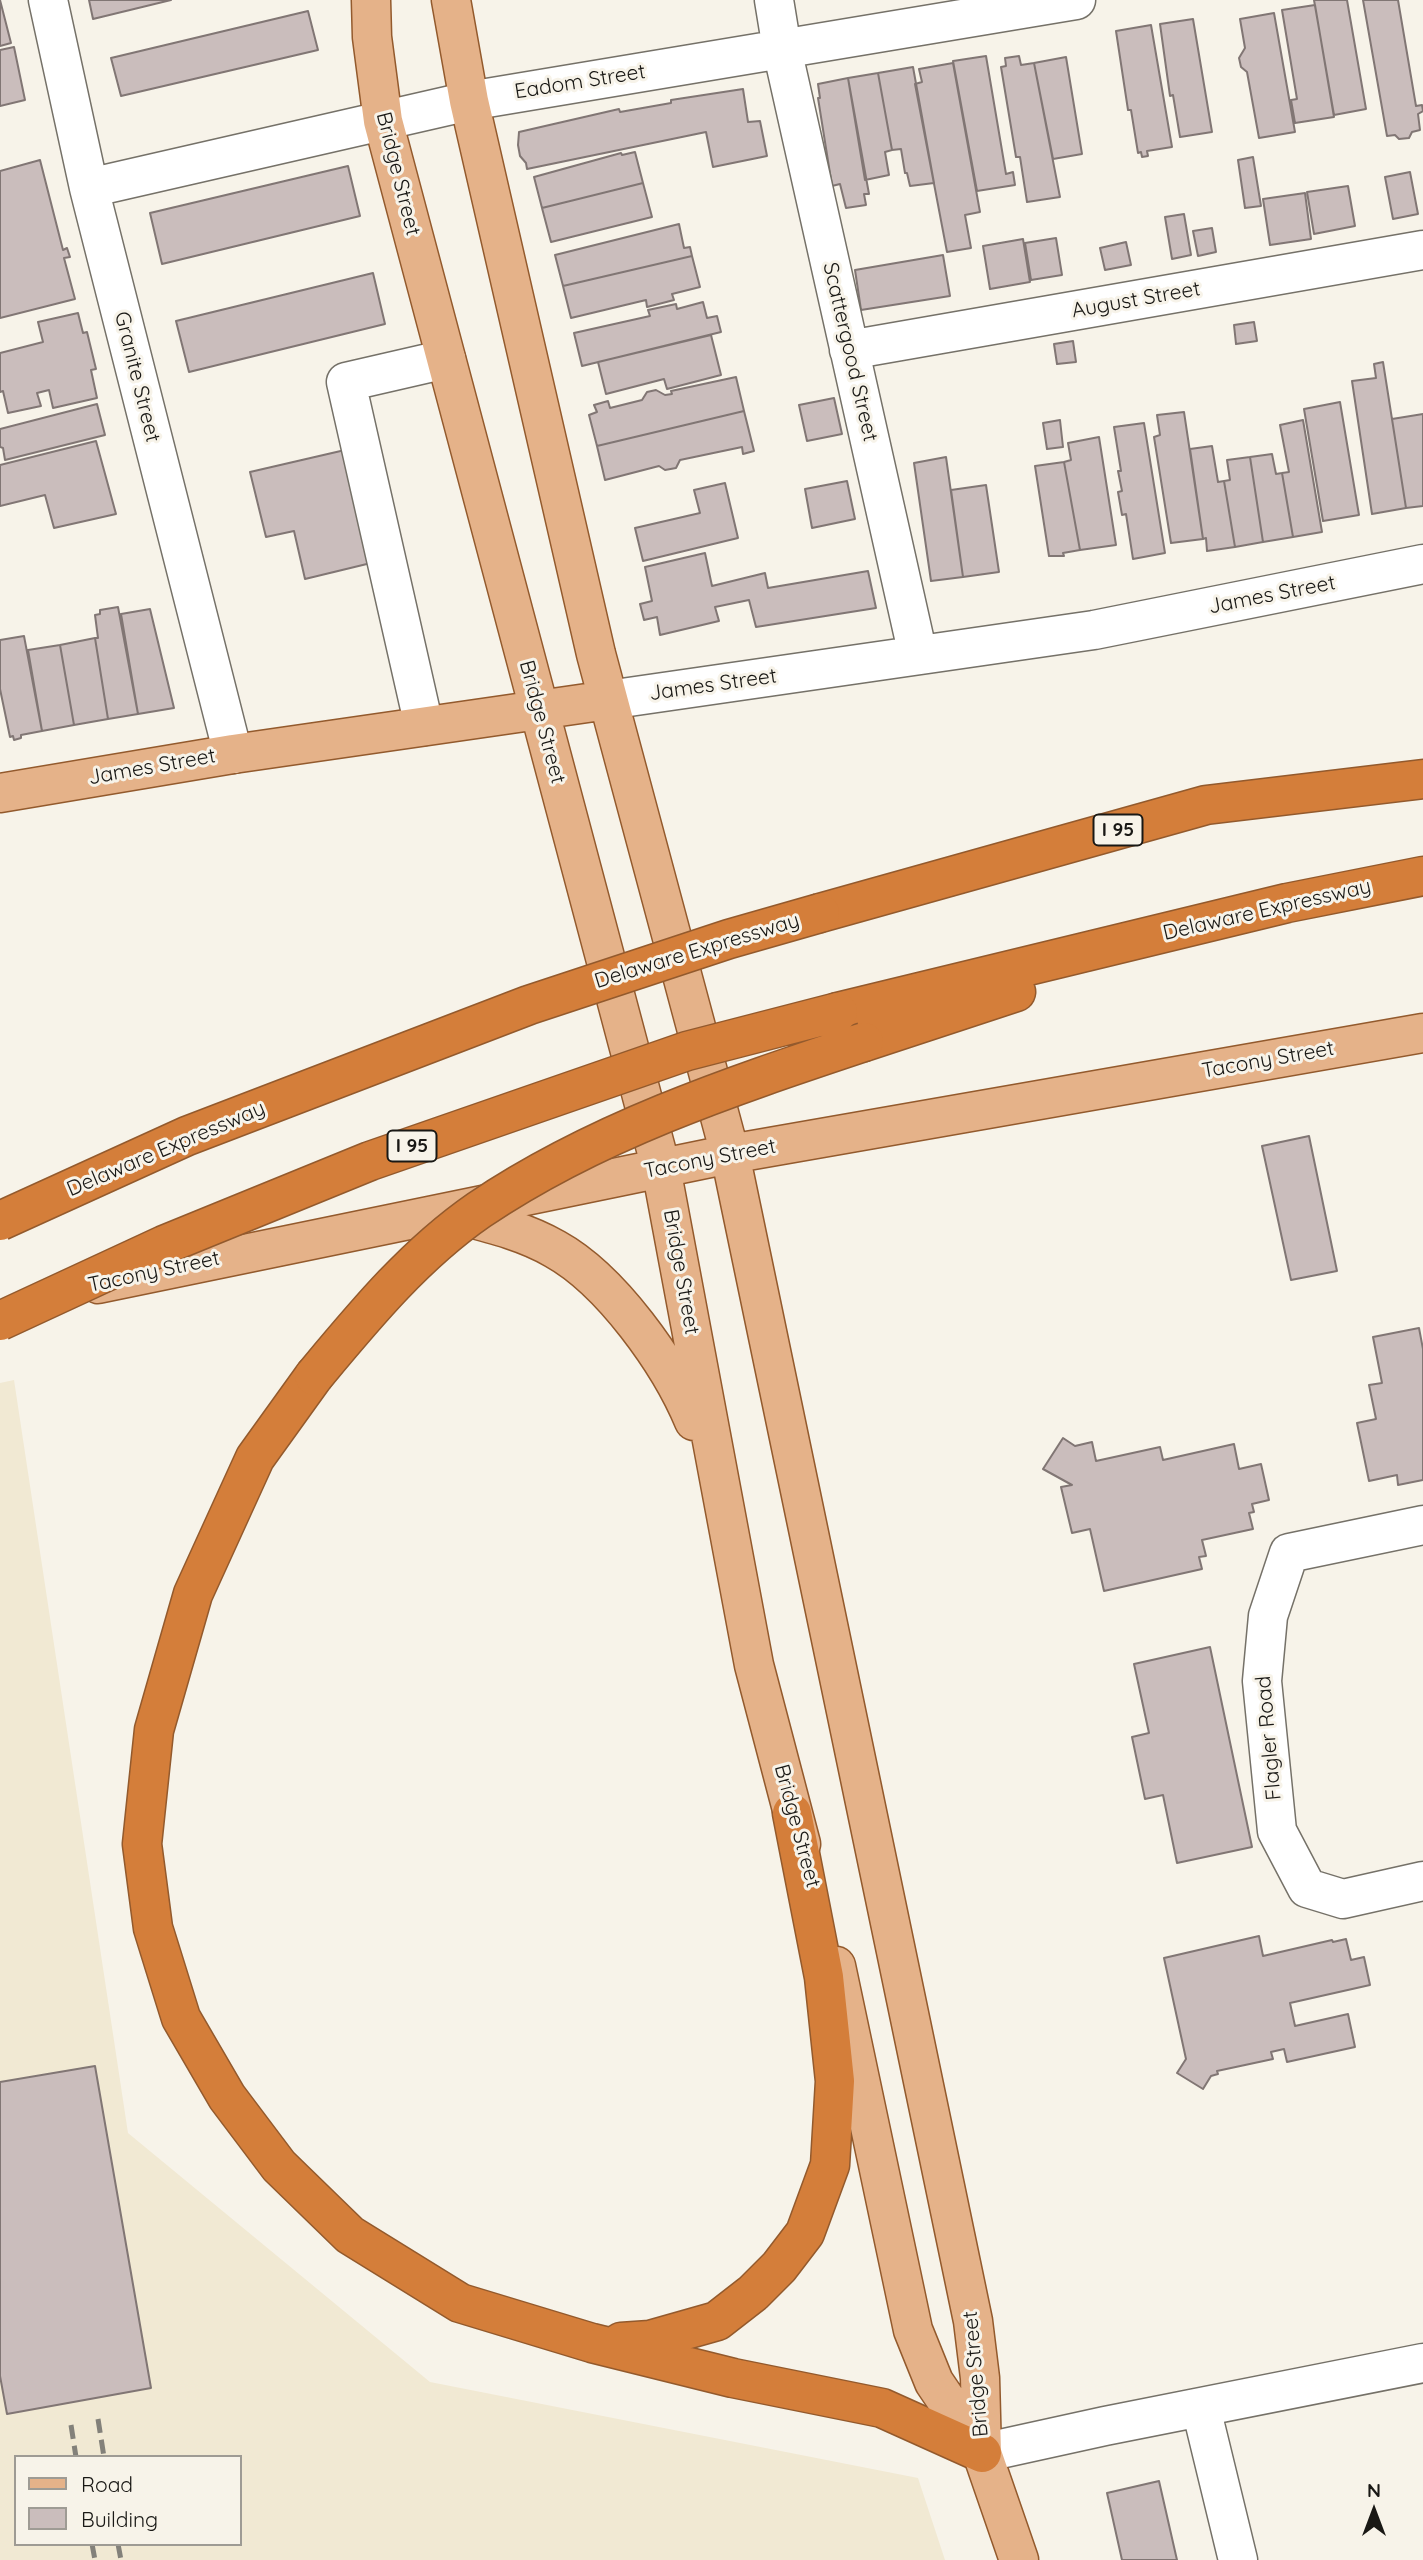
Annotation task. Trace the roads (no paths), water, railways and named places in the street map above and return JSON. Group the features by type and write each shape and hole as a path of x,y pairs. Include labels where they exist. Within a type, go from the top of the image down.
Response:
{"highway":[{"name":"Delaware Expressway","path":"0,1221 187,1136 516,1010 729,939 1206,805 1423,779"},
{"name":"Delaware Expressway","path":"0,1321 164,1245 369,1161 687,1051 1287,903 1423,876"},
{"path":"982,2453 882,2408 733,2378 592,2343 460,2303 350,2235 279,2166 228,2097 181,2018 152,1928 142,1844 154,1730 193,1594 255,1458 314,1376 373,1306 422,1257 479,1211 588,1147 768,1074 1287,903"},
{"path":"592,2343 650,2340 717,2321 753,2293 779,2267 805,2232 830,2165 835,2081 824,1977 792,1813"}],"main road":[{"name":"Bridge Street","path":"371,0 372,37 383,121 662,1168 754,1665 840,1983 913,2330 934,2382 982,2453 1019,2560"},
{"name":"Bridge Street","path":"451,0 470,101 596,654 730,1154 973,2321 980,2378 982,2453"},
{"name":"James Street","path":"0,793 233,754 608,700"},
{"name":"Tacony Street","path":"0,1304 730,1154 1423,1033"},
{"path":"446,1212 533,1238 583,1266 648,1341 673,1376 693,1418 723,1499"}],"street":[{"name":"Granite Street","path":"48,0 89,188 233,754"},
{"name":"Scattergood Street","path":"774,0 782,49 918,655"},
{"name":"Eadom Street","path":"89,188 470,101 1076,0"},
{"name":"August Street","path":"849,350 1423,250"},
{"path":"424,726 346,382 446,359"},
{"name":"James Street","path":"608,700 1094,630 1423,564"},
{"name":"Flagler Road","path":"1423,1525 1289,1553 1268,1616 1262,1681 1277,1831 1307,1888 1343,1899 1423,1881"},
{"path":"982,2453 1423,2363"},
{"path":"1200,2408 1238,2560"}],"railway":[{"path":"98,2419 104,2455"},
{"path":"71,2425 76,2455"},
{"path":"92,2546 95,2560"},
{"path":"118,2546 121,2560"}]}
